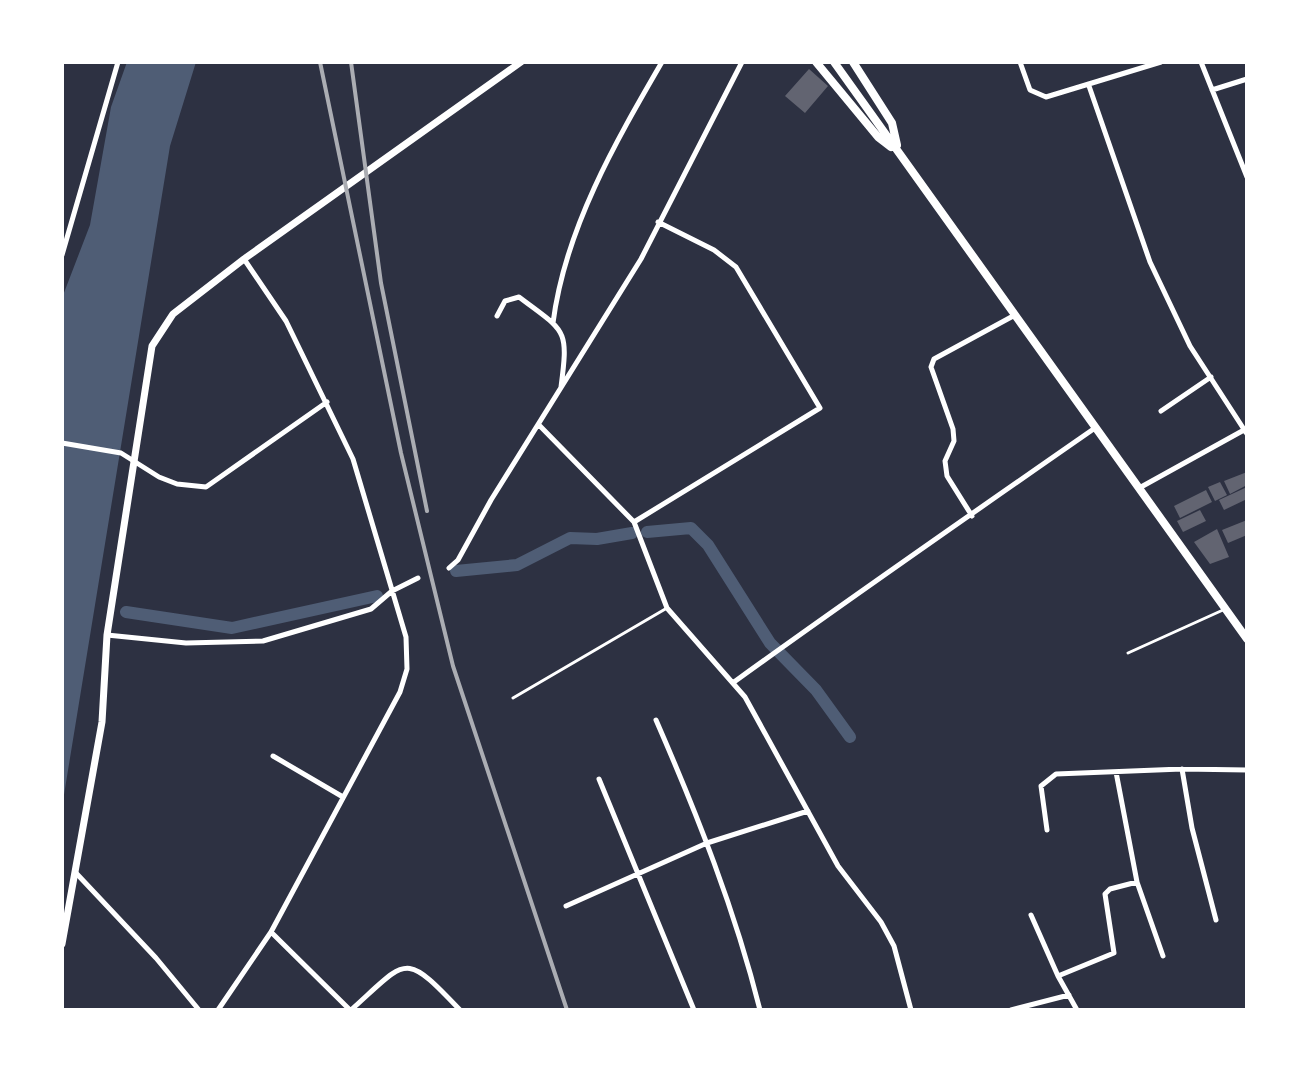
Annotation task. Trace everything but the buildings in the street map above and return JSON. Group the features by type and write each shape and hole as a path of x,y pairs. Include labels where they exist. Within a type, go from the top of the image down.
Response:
{"main road":[{"path":"62,944 102,722 107,635 131,461 152,346 173,314 244,259 521,62"},
{"path":"816,62 878,137 898,152"},
{"path":"853,62 892,123 898,152"},
{"path":"836,65 1247,639"}],"street":[{"path":"62,255 118,62"},
{"path":"553,323 557,297 583,212 662,62"},
{"path":"449,568 458,560 641,259 742,62"},
{"path":"1020,62 1030,90 1046,97 1161,62"},
{"path":"1201,62 1247,177"},
{"path":"1212,90 1247,79"},
{"path":"1089,86 1150,262 1190,346 1246,432 1141,487"},
{"path":"634,522 820,408 736,267 714,250 658,222"},
{"path":"218,1010 271,932 400,692 407,669 406,637 353,459 286,321 244,259"},
{"path":"497,316 505,301 519,297 563,333 566,347 561,388"},
{"path":"972,516 947,476 945,461 954,441 953,429 931,367 934,359 1015,315"},
{"path":"1161,411 1211,377"},
{"path":"62,443 121,453 177,484 206,487 327,402"},
{"path":"539,425 634,522 667,608 734,682 838,866 881,922 894,946 911,1010"},
{"path":"734,682 900,562 972,516 1096,428"},
{"path":"107,635 186,643 263,641 371,609 392,591 418,578"},
{"path":"656,720 707,843 747,959 760,1010"},
{"path":"273,756 343,797"},
{"path":"1182,769 1192,828 1216,920"},
{"path":"1047,830 1041,786 1056,774 1247,770"},
{"path":"1116,772 1137,882 1163,956"},
{"path":"599,779 694,1010"},
{"path":"566,906 707,843 808,811"},
{"path":"76,873 156,958 199,1010"},
{"path":"1058,976 1114,953 1105,894 1110,889 1137,882"},
{"path":"1031,915 1077,1010"},
{"path":"271,932 350,1010 397,969 407,966 418,969 460,1010"},
{"path":"1011,1010 1069,995"}],"lane":[{"path":"513,698 667,608"},
{"path":"1128,653 1225,609"}],"water":[{"path":"127,62 196,62 170,146 62,807 62,298 90,225 111,107"}],"waterway":[{"path":"647,532 691,528 708,545 770,643 816,690 850,737"},
{"path":"456,571 517,565 570,538 597,539 632,533"},
{"path":"126,612 232,628 377,596"}],"railway":[{"path":"320,62 401,453 453,666 567,1010"},
{"path":"351,62 381,283 427,511"}]}
